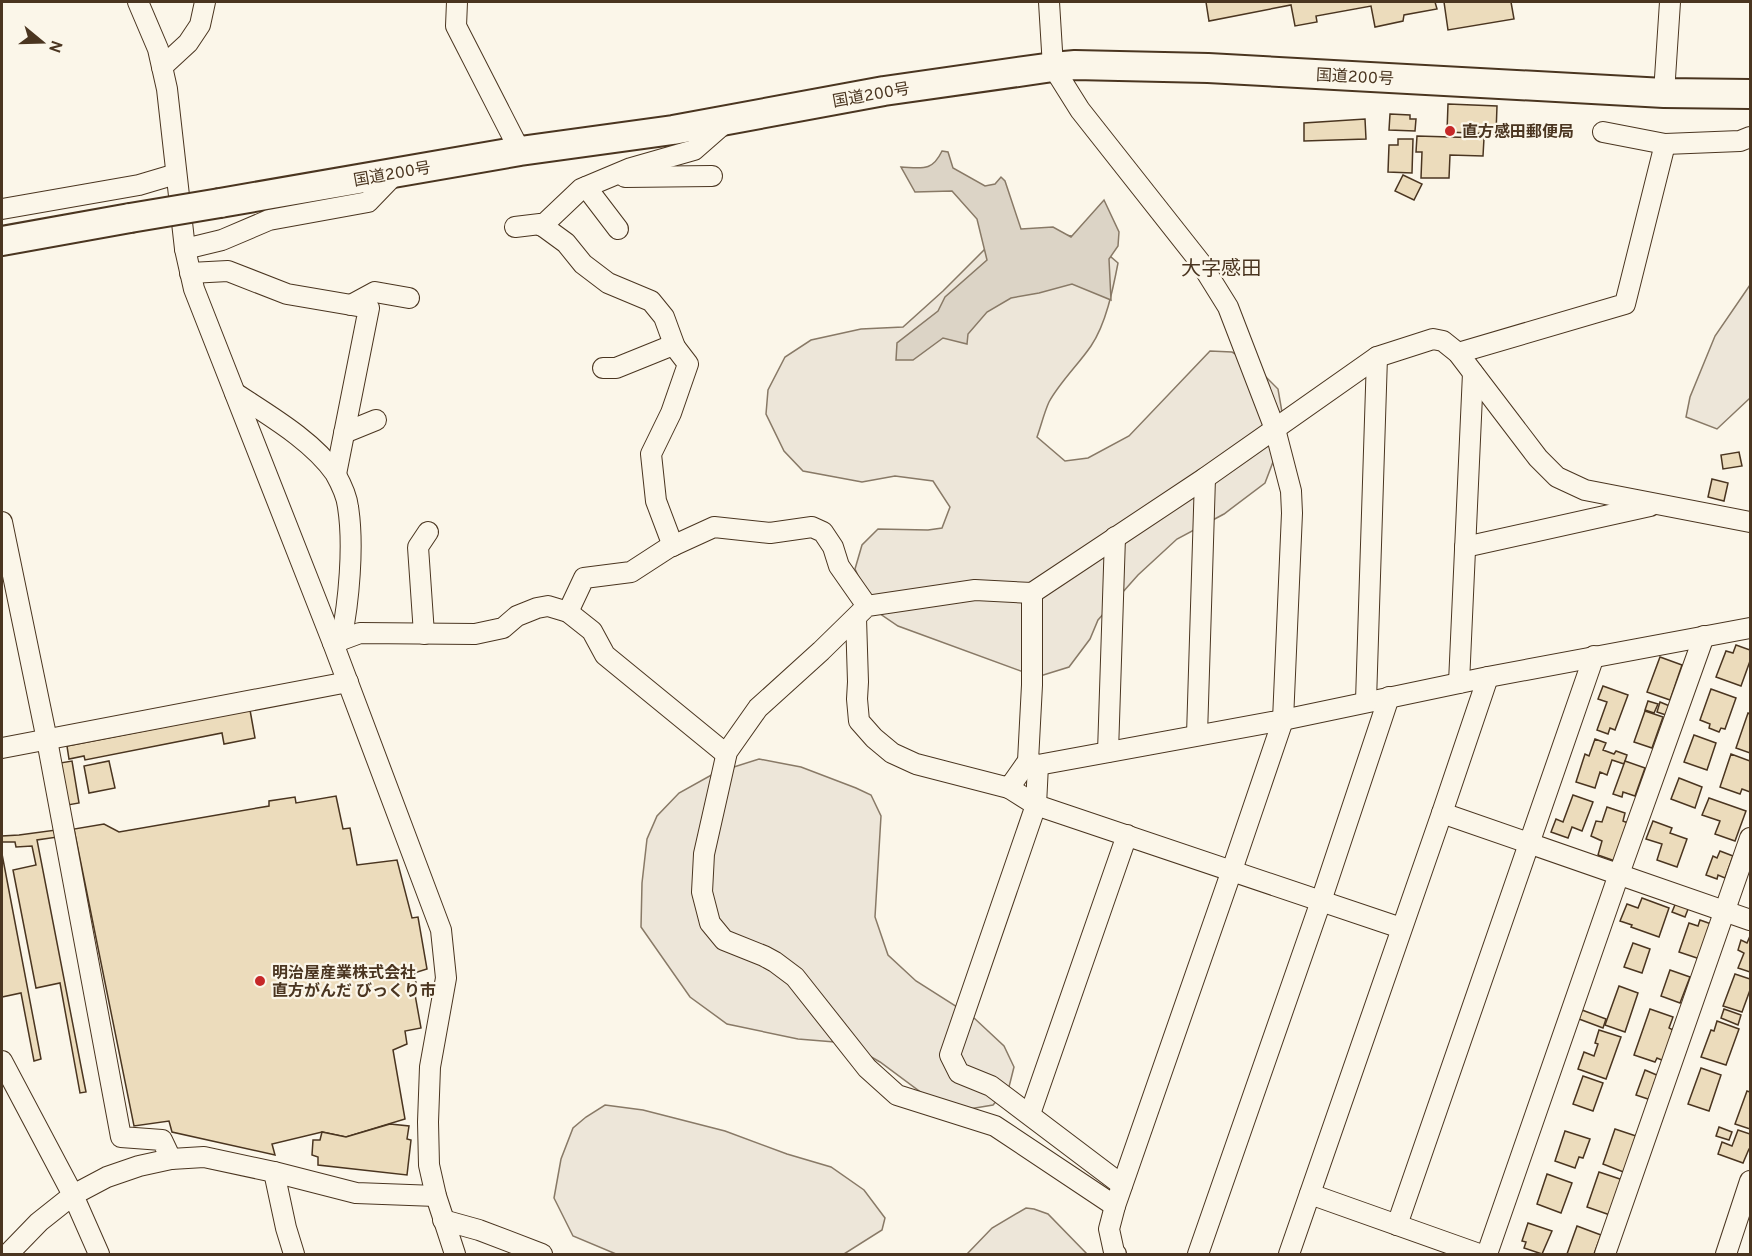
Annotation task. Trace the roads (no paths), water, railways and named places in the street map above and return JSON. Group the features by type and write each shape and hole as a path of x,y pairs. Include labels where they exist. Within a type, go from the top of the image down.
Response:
{"highway":[{"name":"国道200号","path":"2,241 520,151 673,130 884,91 1075,65 1208,68 1664,93 1750,94"}],"street":[{"path":"138,2 158,49 167,89 185,249 194,289 337,641 348,682 441,930 446,978 430,1066 429,1165 443,1220 455,1254"},
{"path":"162,67 188,44 200,25 205,2"},
{"path":"457,2 456,26 520,151"},
{"path":"1049,2 1053,67 1080,110 1200,262 1228,307 1275,429 1291,491 1283,720 1115,1206 1109,1228 1116,1254"},
{"path":"1664,93 1670,2"},
{"path":"542,226 581,189 631,168 694,150 729,120"},
{"path":"1603,132 1665,144 1740,141 1750,137"},
{"path":"1458,353 1625,304 1665,144"},
{"path":"185,249 222,240 269,220 368,202 396,172"},
{"path":"2,209 139,185 176,174"},
{"path":"610,177 712,176"},
{"path":"586,187 618,229"},
{"path":"515,228 540,224 566,243 583,264 608,283 651,301 664,317 675,347 688,364 671,413 651,454 656,501 673,546"},
{"path":"190,273 228,271 287,294 369,308 336,474"},
{"path":"351,305 375,292 409,298"},
{"path":"1115,1206 995,1126 897,1095 867,1068 795,976 764,956 724,940 710,923 702,892 704,854 726,754 758,708 861,612 975,590 1032,593 1205,478 1377,357 1433,339 1443,341 1458,353 1538,458 1557,477 1585,490 1750,522"},
{"path":"603,368 616,368 668,347 675,347"},
{"path":"1366,701 1377,357"},
{"path":"1459,683 1473,373"},
{"path":"235,393 288,427 336,474 348,504 351,536 345,620 337,641"},
{"path":"344,433 376,420"},
{"path":"1197,735 1205,478"},
{"path":"1465,547 1660,504"},
{"path":"2,522 47,740 121,1137 162,1140 171,1159"},
{"path":"568,612 584,578 631,572 673,546 714,527 770,533 812,527 823,532 833,547 839,566 861,612 857,699 859,721 892,753 916,764 1008,788 1036,805 1401,928"},
{"path":"424,634 418,546 428,532"},
{"path":"1108,752 1115,537"},
{"path":"1032,593 1033,763 1036,805 950,1055 959,1073 992,1086 1122,1185"},
{"path":"337,641 360,633 475,634 503,628 517,616 548,606 568,612 592,631 605,655 726,754"},
{"path":"1008,788 1033,763 1108,752 1283,720 1366,701 1594,656 1750,628"},
{"path":"1487,1254 1704,636"},
{"path":"1397,1225 1594,656"},
{"path":"1289,1254 1488,677"},
{"path":"2,748 348,682"},
{"path":"1198,1254 1321,901 1389,697"},
{"path":"1442,813 1750,920"},
{"path":"1030,1114 1127,835"},
{"path":"1605,1254 1750,838"},
{"path":"2,1060 73,1195 99,1254"},
{"path":"13,1250 39,1222 73,1195 107,1177 139,1166 171,1159 204,1157 356,1193 436,1196"},
{"path":"274,1172 294,1254"},
{"path":"1726,1254 1750,1181"},
{"path":"1310,1194 1479,1254"},
{"path":"443,1220 479,1230 542,1254"}],"place":[{"name":"直方感田郵便局","path":"1450,131"},
{"name":"明治屋産業株式会社 直方がんだ びっくり市","path":"260,981"}],"district":[{"name":"大字感田","path":"1221,268"}]}
